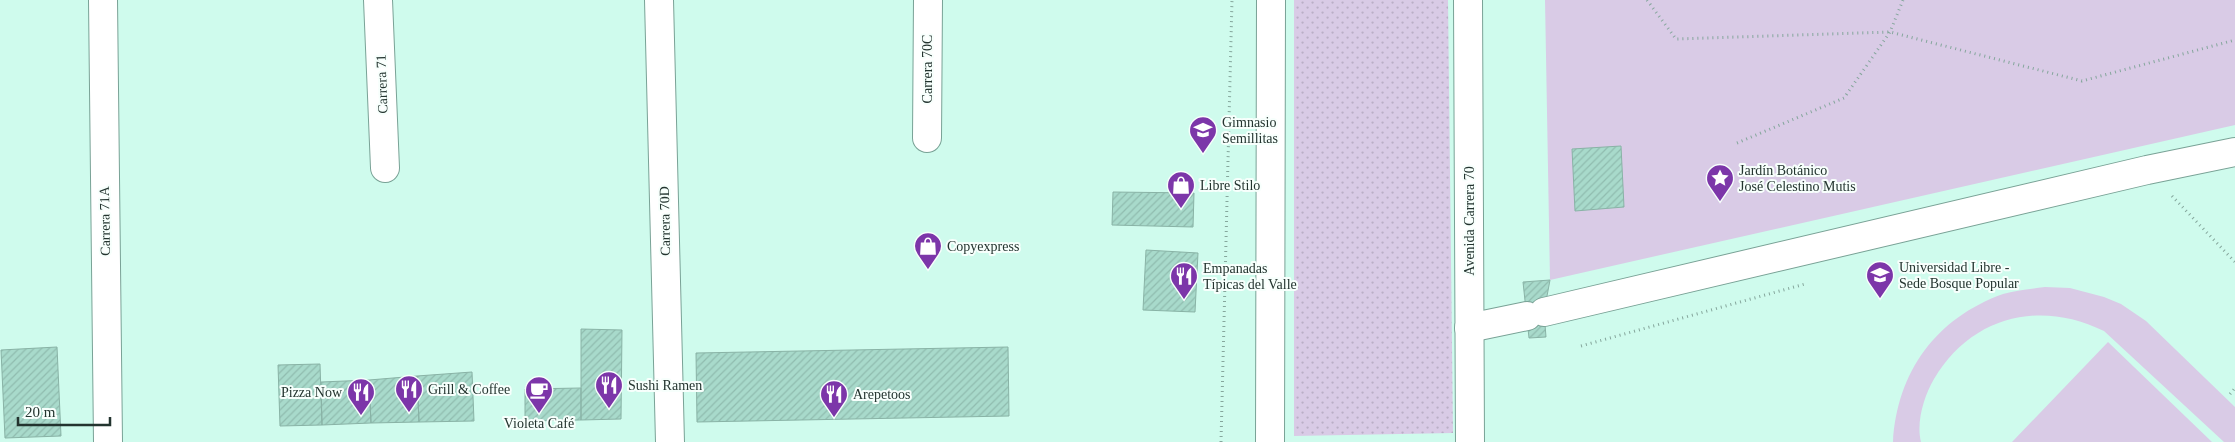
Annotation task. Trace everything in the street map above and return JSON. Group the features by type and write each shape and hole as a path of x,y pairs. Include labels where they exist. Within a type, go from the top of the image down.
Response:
{"street":[{"name":"Carrera 71A","path":"103,0 108,442"},
{"name":"Carrera 71","path":"378,0 385,168"},
{"name":"Carrera 70D","path":"659,0 670,442"},
{"name":"Carrera 70C","path":"927,138 928,0"},
{"path":"1270,442 1271,0"},
{"name":"Avenida Carrera 70","path":"1468,0 1470,442"},
{"path":"1470,328 2147,170 2235,152"}],"path":[{"path":"1221,442 1232,0"},
{"path":"1648,0 1676,39 1890,32 2082,81 2235,40"},
{"path":"1737,143 1844,98 1890,32 1903,0"},
{"path":"2168,192 2235,262"},
{"path":"1581,346 1810,282"},
{"path":"2230,394 2235,388"}],"shaded area":[{"path":"1294,0 1448,0 1453,433 1294,436"},
{"name":"Jardín Botánico José Celestino Mutis","path":"1545,0 2235,0 2235,125 1550,280"},
{"path":"2045,287 2070,288 2104,297 2121,304 2146,321 2235,407 2235,442 2224,442 2104,331 2080,321 2055,316 2031,316 2009,320 1987,328 1967,341 1949,358 1930,386 1920,418 1921,442 1893,442 1896,417 1902,393 1924,351 1940,333 1958,317 1979,304 2003,294"},
{"path":"2108,342 2212,442 2012,442"}],"building":[{"path":"1621,146 1624,207 1575,211 1572,149"},
{"path":"1113,192 1194,193 1193,227 1112,225"},
{"path":"1146,250 1198,253 1195,312 1143,310"},
{"path":"1550,280 1544,312 1546,337 1529,338 1523,282"},
{"path":"581,329 622,330 621,419 581,420"},
{"path":"57,347 61,436 5,438 1,350"},
{"path":"1008,347 1009,416 697,422 696,353"},
{"path":"320,364 322,425 280,426 278,365"},
{"path":"472,372 474,421 419,422 417,376"},
{"path":"417,376 419,422 371,423 369,380"},
{"path":"369,380 371,423 322,425 321,382"},
{"path":"581,388 581,420 525,421 525,389"}],"place":[{"name":"Gimnasio Semillitas","path":"1203,154"},
{"name":"Jardín Botánico José Celestino Mutis","path":"1720,202"},
{"name":"Libre Stilo","path":"1181,209"},
{"name":"Copyexpress","path":"928,270"},
{"name":"Universidad Libre - Sede Bosque Popular","path":"1880,299"},
{"name":"Empanadas Típicas del Valle","path":"1184,300"},
{"name":"Sushi Ramen","path":"609,409"},
{"name":"Grill & Coffee","path":"409,413"},
{"name":"Violeta Café","path":"539,414"},
{"name":"Pizza Now","path":"361,416"},
{"name":"Arepetoos","path":"834,418"}]}
